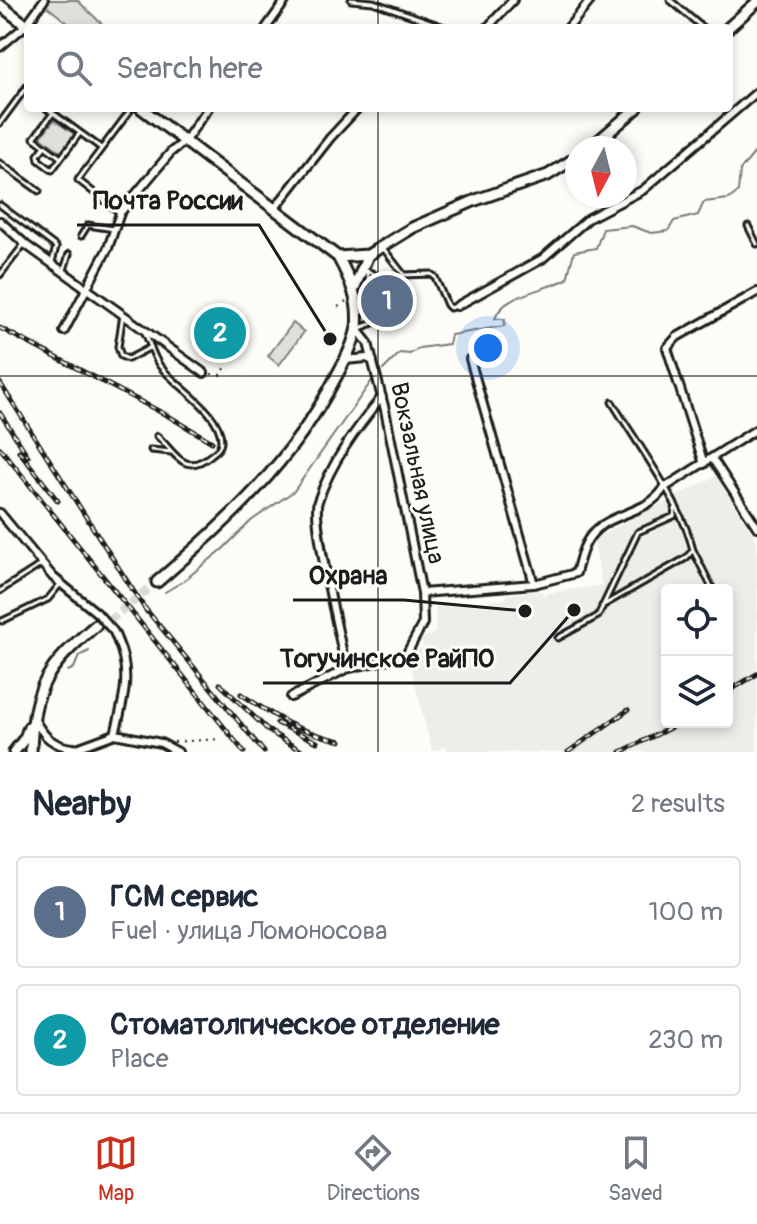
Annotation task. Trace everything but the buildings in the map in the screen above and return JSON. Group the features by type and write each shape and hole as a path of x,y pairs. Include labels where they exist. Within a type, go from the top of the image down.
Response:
{"main road":[{"path":"732,24 757,2"},
{"path":"0,5 25,24"},
{"path":"146,112 338,257 354,292 357,329 345,360 309,424 279,464 249,499 199,546 155,580"},
{"path":"604,136 632,112"},
{"path":"338,257 368,255 412,228 476,200 548,175 565,164"},
{"path":"354,292 368,255"},
{"path":"31,752 37,694 46,676 97,627"},
{"path":"14,752 25,738 33,716"}],"street":[{"path":"29,24 44,0"},
{"path":"269,24 286,0"},
{"path":"491,24 513,0"},
{"path":"571,24 591,0"},
{"path":"0,47 24,29"},
{"path":"733,109 757,92"},
{"path":"64,331 108,248 120,213 171,152 185,141 205,112"},
{"path":"275,208 354,112"},
{"path":"457,306 542,259 589,218 643,190 729,112"},
{"path":"0,221 25,243 204,373"},
{"path":"704,464 667,348 677,337 757,292"},
{"name":"Вокзальная улица","path":"291,697 346,669 406,655 423,623 422,593 382,397 368,343 357,329"},
{"path":"345,360 367,358 373,361"},
{"path":"470,359 534,584"},
{"path":"346,669 321,540 317,503 342,449 382,397"},
{"path":"422,593 534,584 576,573 585,545 594,532 641,507 664,488 757,429"},
{"path":"712,458 757,527"},
{"path":"0,513 42,564 114,632 127,670 115,734"},
{"path":"33,716 44,735 58,746 77,749"},
{"path":"66,752 115,734 161,743 178,752"}],"lane":[{"path":"351,0 373,2 436,24"},
{"path":"670,0 698,24"},
{"path":"0,123 24,90"},
{"path":"120,213 78,180 129,112"},
{"path":"61,158 34,138 53,113 101,148"},
{"path":"45,146 38,155 39,160 52,170 80,133"},
{"path":"0,163 39,191"},
{"path":"0,205 56,247 52,262"},
{"path":"81,236 88,225 114,229"},
{"path":"748,226 757,244"},
{"path":"0,275 25,243"},
{"path":"381,245 404,275 431,274 447,305 450,308 457,306"},
{"path":"64,270 69,254"},
{"path":"357,329 373,323 385,311 374,274 364,270"},
{"path":"123,314 118,347 121,356 128,359 151,347"},
{"path":"144,329 158,364 202,405 217,427 220,448 202,463 183,462 157,436"},
{"path":"612,402 675,506 710,584"},
{"path":"151,450 171,452"},
{"path":"558,638 598,616 638,532 674,516 675,506"},
{"path":"602,606 686,558 693,550"},
{"path":"0,591 42,564"},
{"path":"2,621 48,599 61,583"}],"path":[{"path":"338,307 354,292"},
{"path":"204,373 221,375 227,365"},
{"path":"161,743 220,739"}],"shaded area":[{"path":"50,0 77,0 102,24 69,24 45,5"},
{"path":"54,120 74,134 61,152 41,137"},
{"path":"293,323 304,332 279,365 268,356"},
{"path":"716,476 757,542 757,752 448,752 446,746 432,751 411,668 419,664 416,651 423,648 421,639 435,633 436,605 506,599 507,594 542,591 543,597 548,593 602,585 594,541"}],"waterway":[{"path":"383,370 400,353 410,354 419,348 449,344 451,335 504,326 505,319 495,319 506,304 567,279 574,252 596,248 603,229 632,226 651,233 668,231 674,221 698,215 704,202 729,199 738,192 740,170 757,150"},
{"path":"165,592 223,549 251,521 294,491 373,379"},
{"path":"68,671 74,668 79,656 89,651"}],"tunnel":[{"path":"99,629 157,582"}],"railway":[{"path":"0,328 212,442"},
{"path":"0,383 147,612"},
{"path":"0,413 28,456"},
{"path":"0,448 244,752"},
{"path":"19,451 58,501"},
{"path":"144,607 264,752"},
{"path":"733,688 757,674"},
{"path":"220,684 269,731 303,752"},
{"path":"241,694 288,723 341,741"},
{"path":"568,752 628,710"},
{"path":"277,723 317,742"},
{"path":"621,752 670,728"}],"place":[{"name":"ГСМ сервис","path":"387,301"},
{"name":"Стоматолгическое отделение","path":"220,333"},
{"name":"Почта России","path":"330,339"},
{"name":"Тогучинское РайПО","path":"574,610"},
{"name":"Охрана","path":"525,611"}]}
